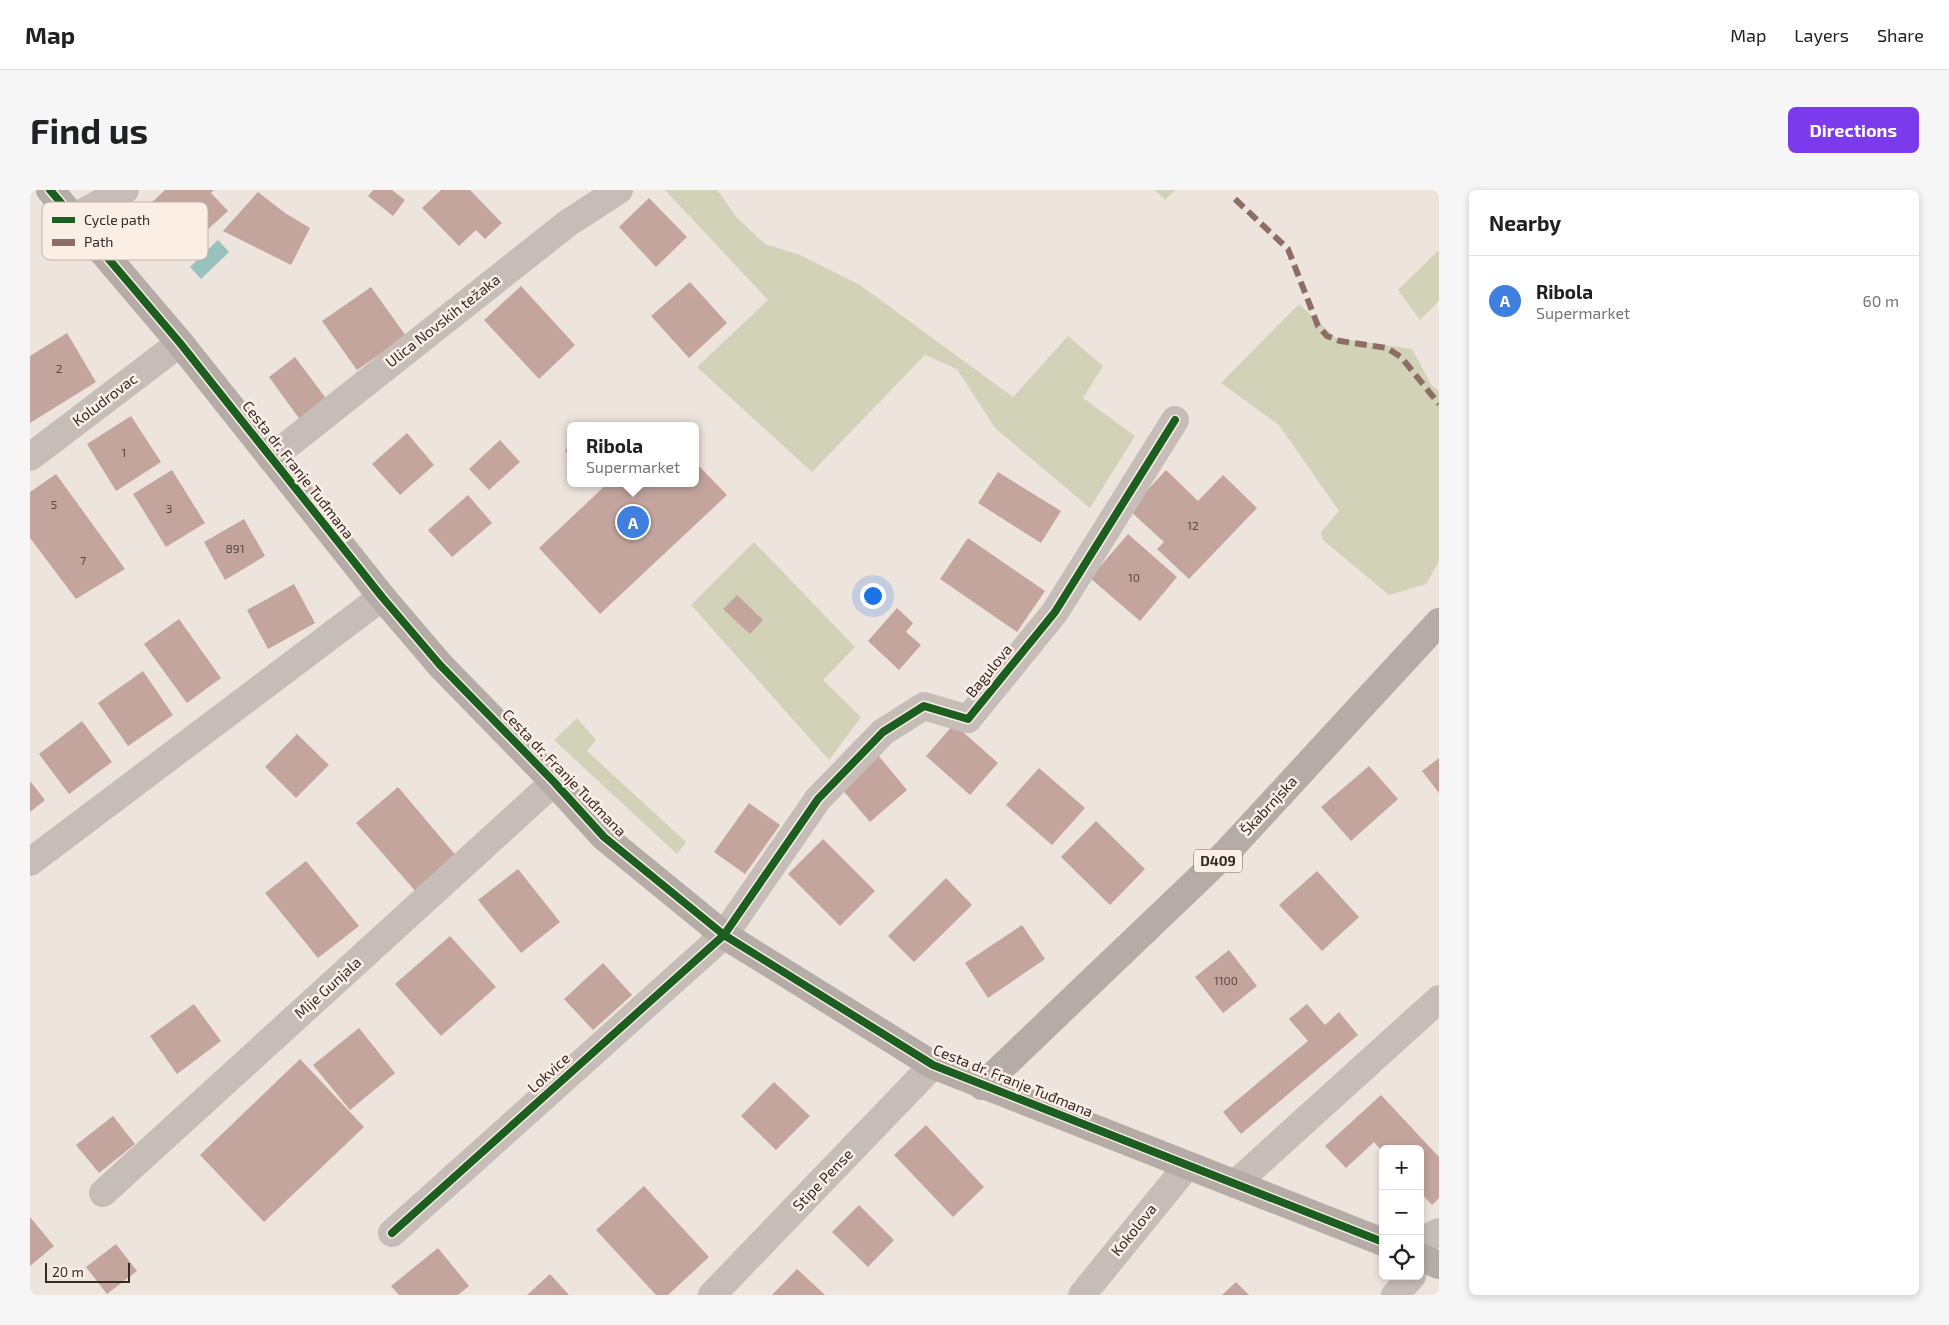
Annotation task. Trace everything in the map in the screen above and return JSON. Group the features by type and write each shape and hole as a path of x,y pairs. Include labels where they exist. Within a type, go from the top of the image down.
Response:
{"main road":[{"name":"Cesta dr. Franje Tuđmana","path":"50,190 61,202"},
{"name":"Cesta dr. Franje Tuđmana","path":"110,260 180,343 382,597 440,665 554,782 604,837 724,935 933,1065 982,1086 1379,1240"},
{"name":"Škabrnjska","path":"982,1086 1228,852 1439,622"}],"street":[{"path":"102,202 125,190"},
{"name":"Ulica Novskih težaka","path":"271,458 568,223 619,190"},
{"name":"Koludrovac","path":"30,457 180,343"},
{"name":"Bagulova","path":"724,935 818,799 883,732 924,706 968,719 1055,612 1175,420"},
{"path":"30,862 382,597"},
{"name":"Mije Gunjala","path":"103,1193 554,782"},
{"name":"Lokvice","path":"392,1233 724,935"},
{"path":"1235,1184 1439,1000"},
{"name":"Stipe Pense","path":"712,1295 933,1065"},
{"name":"Kokolova","path":"1082,1295 1187,1166"},
{"path":"1424,1259 1439,1232"},
{"path":"1395,1295 1407,1280"}],"green space":[{"path":"665,190 717,190 737,218 765,244 800,255 860,285 1013,397 1068,336 1103,366 1083,398 1135,436 1090,508 995,428 957,369 925,355 812,472 697,367 768,300"},
{"path":"1155,190 1175,190 1165,200"},
{"path":"1439,250 1439,301 1420,320 1398,290"},
{"path":"1299,304 1336,338 1412,349 1432,386 1439,391 1439,561 1426,584 1389,595 1323,540 1321,532 1339,511 1279,425 1221,383"},
{"path":"754,542 855,647 823,680 861,717 829,760 691,605"},
{"path":"577,718 596,740 587,751 686,842 677,854 554,740"}],"water":[{"path":"218,240 229,252 201,279 190,267 197,260 208,260 208,250"}],"building":[{"path":"165,190 214,190 211,193 228,211 208,229 208,202 152,202"},
{"path":"373,190 392,190 405,200 393,216 368,196"},
{"path":"441,190 470,190 502,223 485,239 476,230 459,246 422,208"},
{"path":"258,192 285,213 310,228 291,265 223,231"},
{"path":"649,198 687,237 656,267 619,227"},
{"path":"690,282 727,323 689,358 651,316"},
{"path":"521,286 575,345 539,379 484,320"},
{"path":"371,287 406,336 357,370 322,321"},
{"path":"67,333 96,382 30,423 30,356"},
{"path":"295,357 331,405 304,425 269,377"},
{"path":"131,416 161,462 116,491 87,444"},
{"path":"407,433 434,465 400,495 372,464"},
{"path":"500,440 520,462 489,490 469,469"},
{"path":"699,466 727,495 600,614 539,548 604,487 699,487"},
{"path":"172,470 205,523 166,547 133,494"},
{"path":"1166,470 1198,501 1223,475 1257,508 1189,579 1157,549 1164,542 1129,510"},
{"path":"998,472 1061,511 1041,543 978,503"},
{"path":"56,474 125,569 76,599 30,538 30,492"},
{"path":"468,495 492,523 452,557 428,530"},
{"path":"244,519 265,556 225,580 204,542"},
{"path":"1128,534 1177,577 1140,621 1090,578"},
{"path":"968,538 1045,591 1017,632 940,579"},
{"path":"294,584 315,623 268,649 247,610"},
{"path":"737,595 763,620 750,634 723,609"},
{"path":"897,608 913,623 906,632 921,645 899,670 868,641"},
{"path":"179,619 221,678 187,703 144,644"},
{"path":"143,671 173,715 128,746 98,703"},
{"path":"82,721 112,762 69,794 39,754"},
{"path":"954,724 998,763 970,795 926,756"},
{"path":"297,734 329,765 296,798 265,767"},
{"path":"878,755 907,790 870,822 840,787"},
{"path":"1439,758 1439,793 1422,771"},
{"path":"1369,766 1398,799 1351,841 1321,807"},
{"path":"1039,768 1085,808 1052,845 1006,805"},
{"path":"30,781 45,800 30,812"},
{"path":"398,787 458,858 417,893 356,823"},
{"path":"749,803 780,825 745,874 714,852"},
{"path":"1096,821 1145,869 1110,905 1061,857"},
{"path":"823,839 875,891 840,926 788,874"},
{"path":"306,861 359,926 318,958 265,893"},
{"path":"518,869 560,922 521,953 478,900"},
{"path":"1317,871 1359,917 1322,951 1279,905"},
{"path":"946,878 972,905 914,962 888,936"},
{"path":"1022,925 1045,959 988,998 965,963"},
{"path":"450,936 496,987 441,1036 395,984"},
{"path":"1229,950 1257,986 1223,1013 1195,977"},
{"path":"603,963 632,995 593,1030 564,999"},
{"path":"194,1004 221,1041 177,1074 150,1036"},
{"path":"1307,1004 1325,1025 1339,1012 1358,1035 1241,1134 1223,1112 1308,1041 1289,1019"},
{"path":"359,1028 395,1073 350,1110 313,1065"},
{"path":"300,1059 364,1127 264,1222 200,1155"},
{"path":"774,1082 810,1116 776,1150 741,1116"},
{"path":"1381,1095 1439,1157 1439,1198 1432,1205 1424,1196 1424,1145 1379,1145 1379,1148 1374,1142 1346,1168 1325,1146"},
{"path":"113,1116 135,1144 99,1173 76,1145"},
{"path":"926,1125 984,1187 953,1217 894,1155"},
{"path":"644,1186 709,1257 668,1295 656,1295 596,1230"},
{"path":"859,1205 894,1240 868,1267 832,1232"},
{"path":"30,1217 54,1246 30,1266"},
{"path":"116,1244 137,1271 107,1294 86,1267"},
{"path":"438,1248 469,1286 458,1295 399,1295 391,1286"},
{"path":"797,1269 825,1295 772,1295"},
{"path":"550,1274 569,1295 527,1295"},
{"path":"1236,1282 1249,1295 1222,1295"}],"marked path":[{"path":"1235,199 1288,249 1318,326 1327,336 1340,341 1387,348 1401,357 1439,404"}],"cycle path":[{"path":"50,190 60,202"},
{"path":"109,260 180,343 382,597 440,665 554,782 604,837 724,935 933,1065 1379,1240"},
{"path":"392,1233 724,935 818,799 883,732 924,706 968,719 1055,612 1175,420"}],"place":[{"name":"Ribola","path":"633,522"}]}
